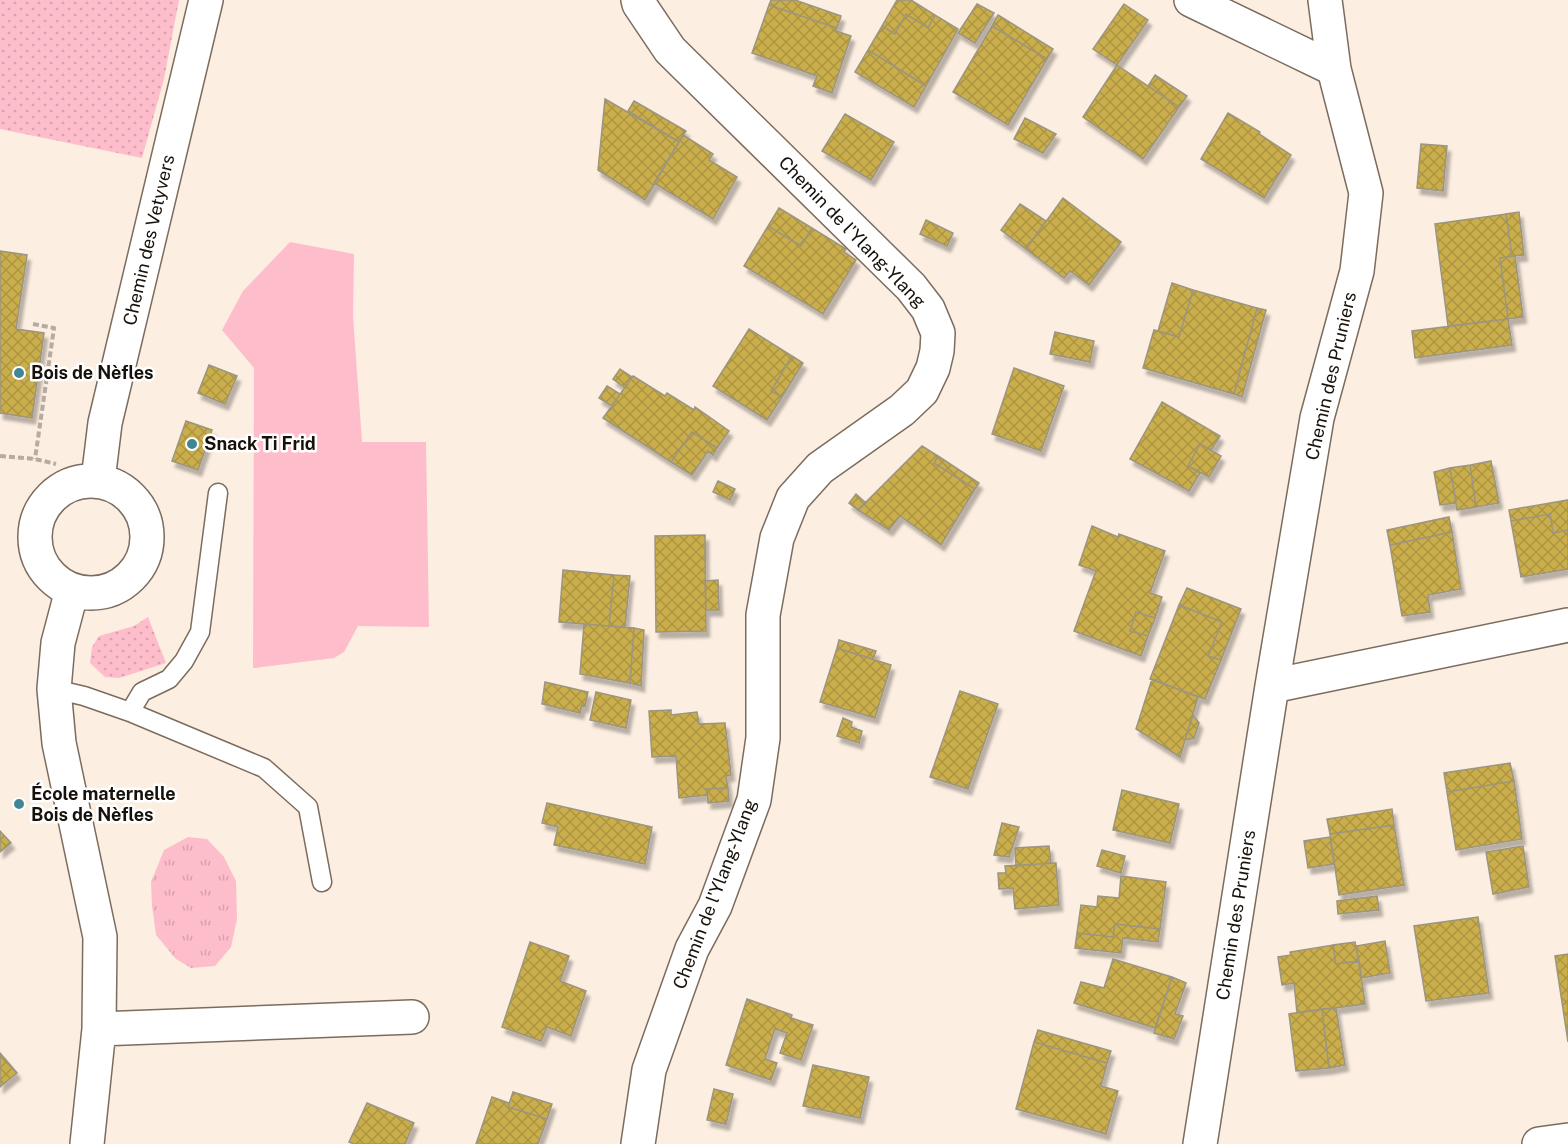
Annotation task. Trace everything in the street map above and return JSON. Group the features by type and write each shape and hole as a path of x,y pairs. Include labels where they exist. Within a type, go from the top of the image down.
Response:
{"street":[{"name":"Chemin des Vetyvers","path":"98,480 105,423 206,0"},
{"name":"Chemin de l'Ylang-Ylang","path":"638,0 653,27 670,50 911,288 928,309 938,333 935,360 922,391 902,410 820,468 793,498 777,538 763,615 763,738 754,800 715,906 692,949 649,1070 638,1144"},
{"path":"1191,0 1334,69"},
{"path":"1325,0 1334,69"},
{"name":"Chemin des Pruniers","path":"1200,1144 1317,418 1357,271 1366,193 1334,69"},
{"path":"98,480 109,483 133,499 144,516 148,537 145,556 135,573 123,584 105,592 92,594 72,590 48,574 41,564 34,538 36,525 45,504 71,484 98,480"},
{"path":"72,590 58,643 54,689 59,743 100,937 99,1029 87,1144"},
{"path":"1272,686 1568,625"},
{"path":"99,1029 412,1017"},
{"path":"1539,1144 1568,1140"}],"lane":[{"path":"130,712 142,693 169,679 184,661 200,632 218,494"},
{"path":"54,689 84,696 130,712 264,768 308,807 322,882"}],"path":[{"path":"33,324 54,328 35,459"},
{"path":"0,456 35,459 56,464"}],"green space":[{"path":"0,0 179,0 164,79 142,158 0,129"},
{"path":"290,242 354,254 353,316 362,442 426,442 429,627 358,626 344,652 334,658 253,668 254,368 222,330 243,291"},
{"path":"148,617 166,663 119,678 105,677 90,663 92,647 99,636 134,626"},
{"path":"188,837 207,839 224,857 236,881 237,919 231,947 215,966 191,968 176,959 156,935 151,882 164,850"}],"building":[{"path":"771,0 795,0 841,16 837,28 769,5"},
{"path":"897,0 911,0 935,15 928,28 906,14 895,34 882,26"},
{"path":"977,4 994,13 975,43 958,33"},
{"path":"1124,4 1148,20 1117,65 1093,49"},
{"path":"769,5 837,28 836,31 851,36 832,93 813,86 817,76 752,53"},
{"path":"906,14 928,28 935,15 958,29 926,86 868,50 882,26 895,34"},
{"path":"998,15 1053,49 1047,59 992,26"},
{"path":"992,26 1047,59 1008,125 953,92"},
{"path":"868,50 926,86 914,107 855,72"},
{"path":"1117,65 1179,107 1143,159 1083,117"},
{"path":"1155,75 1187,96 1179,107 1148,86"},
{"path":"605,99 679,142 645,200 598,170"},
{"path":"634,101 686,131 679,142 628,111"},
{"path":"1228,113 1260,132 1259,134 1291,155 1264,198 1201,159"},
{"path":"845,114 894,142 871,180 822,151"},
{"path":"1025,118 1056,134 1043,153 1014,139"},
{"path":"683,135 713,154 709,160 737,177 713,219 654,183"},
{"path":"1421,144 1447,146 1443,191 1417,188"},
{"path":"1063,198 1121,242 1089,285 1070,271 1064,278 1026,249"},
{"path":"1020,204 1046,221 1026,249 1001,230"},
{"path":"779,208 812,228 801,246 768,226"},
{"path":"1519,212 1524,255 1512,256 1506,214"},
{"path":"1506,214 1512,256 1500,258 1508,319 1448,326 1435,224"},
{"path":"926,220 953,233 947,246 920,234"},
{"path":"768,226 801,246 812,228 846,249 844,252 856,260 823,314 744,266"},
{"name":"Bois de Nèfles","path":"0,251 27,255 16,329 44,333 32,418 0,413"},
{"path":"1515,256 1523,317 1508,319 1500,258"},
{"path":"1172,283 1193,290 1179,337 1158,331"},
{"path":"1193,290 1257,308 1234,394 1143,368 1154,330 1179,337"},
{"path":"1257,308 1266,310 1242,397 1234,394"},
{"path":"1508,319 1512,345 1415,358 1412,331"},
{"path":"749,329 792,356 771,391 782,397 767,420 713,386"},
{"path":"1055,332 1094,341 1090,362 1050,354"},
{"path":"792,356 803,363 782,397 771,391"},
{"path":"209,365 237,376 225,404 198,393"},
{"path":"1014,368 1064,386 1041,451 992,434"},
{"path":"620,369 632,377 625,388 613,379"},
{"path":"633,376 665,396 667,393 694,410 695,407 729,431 717,448 692,432 671,462 603,418"},
{"path":"607,386 620,394 612,406 599,398"},
{"path":"1162,402 1220,436 1211,450 1200,444 1188,466 1200,473 1189,491 1130,459"},
{"path":"186,421 212,430 198,470 172,461"},
{"path":"692,432 717,448 713,455 708,451 692,475 671,462"},
{"path":"1200,444 1221,456 1209,477 1188,466"},
{"path":"922,446 938,456 934,463 975,489 941,545 900,516 889,530 858,510"},
{"path":"938,456 979,483 975,489 934,463"},
{"path":"1491,461 1499,503 1476,507 1470,465"},
{"path":"1470,465 1476,507 1457,510 1450,468"},
{"path":"1450,468 1456,503 1440,505 1434,472"},
{"path":"718,481 735,489 730,500 713,492"},
{"path":"856,494 866,503 858,510 849,503"},
{"path":"1568,500 1568,530 1553,533 1550,514 1511,521 1509,510"},
{"path":"1550,514 1553,533 1568,530 1568,569 1521,577 1511,521"},
{"path":"1449,517 1452,532 1390,545 1387,530"},
{"path":"1092,526 1118,537 1119,534 1165,551 1150,593 1162,597 1155,618 1136,612 1130,631 1148,636 1141,656 1074,631 1096,571 1079,565"},
{"path":"1452,532 1461,589 1428,595 1430,612 1402,616 1390,545"},
{"path":"705,535 706,631 656,632 655,536"},
{"path":"563,570 614,575 609,626 559,622"},
{"path":"614,575 630,576 625,627 609,626"},
{"path":"718,580 719,610 706,610 705,581"},
{"path":"1187,588 1241,609 1221,660 1208,656 1222,622 1179,605"},
{"path":"1179,605 1222,622 1208,656 1221,660 1205,699 1150,679"},
{"path":"1136,612 1155,618 1148,636 1130,631"},
{"path":"584,624 634,628 630,683 580,674"},
{"path":"634,628 644,630 641,686 630,683"},
{"path":"839,640 876,651 873,659 837,648"},
{"path":"837,648 891,665 875,718 820,702"},
{"path":"1152,679 1198,697 1180,757 1136,729"},
{"path":"545,682 588,692 585,706 582,705 580,713 542,704"},
{"path":"960,691 998,704 968,789 930,777"},
{"path":"596,692 631,700 626,728 590,720"},
{"path":"671,710 671,715 697,712 699,724 725,723 731,775 726,776 728,788 707,789 707,795 679,798 676,756 652,757 649,711"},
{"path":"1193,715 1199,723 1194,738 1185,740"},
{"path":"843,718 852,722 851,727 862,731 859,743 837,736"},
{"path":"1510,763 1514,781 1447,792 1444,773"},
{"path":"1514,781 1522,839 1456,850 1447,792"},
{"path":"728,788 729,801 708,803 707,789"},
{"path":"1122,790 1179,804 1170,843 1113,830"},
{"path":"547,803 652,827 645,864 554,845 558,827 542,823"},
{"path":"1392,809 1394,825 1330,834 1327,819"},
{"path":"1002,823 1019,827 1009,857 994,855"},
{"path":"1394,825 1404,885 1339,895 1330,834"},
{"path":"0,831 11,843 0,852"},
{"path":"1330,837 1334,864 1308,868 1304,841"},
{"path":"1049,846 1051,863 1016,866 1015,848"},
{"path":"1523,846 1529,887 1493,894 1486,852"},
{"path":"1102,850 1125,856 1121,873 1097,866"},
{"path":"1056,863 1059,905 1015,909 1013,888 999,889 998,873 1006,873 1005,866"},
{"path":"1121,876 1166,882 1160,929 1115,924 1113,937 1077,933 1081,905 1097,907 1098,896 1119,898"},
{"path":"1377,896 1379,910 1338,914 1337,901"},
{"path":"1478,917 1489,993 1426,1001 1414,926"},
{"path":"1115,924 1160,929 1158,942 1123,938 1121,953 1075,948 1077,933 1113,937"},
{"path":"1385,941 1390,973 1361,978 1356,946"},
{"path":"530,942 569,956 560,981 586,991 571,1036 547,1027 541,1041 502,1027"},
{"path":"1355,942 1359,961 1336,964 1333,945"},
{"path":"1333,945 1336,964 1359,961 1365,1004 1297,1013 1294,983 1282,985 1278,957 1291,955 1290,952"},
{"path":"1568,954 1568,1042 1555,956"},
{"path":"1113,959 1172,977 1155,1028 1074,1003 1081,982 1104,988"},
{"path":"1172,977 1186,983 1175,1014 1183,1016 1174,1039 1154,1033"},
{"path":"747,999 813,1025 801,1060 780,1053 787,1033 775,1029 765,1059 777,1063 771,1080 726,1065"},
{"path":"1336,1008 1345,1065 1329,1068 1322,1009"},
{"path":"1322,1009 1329,1068 1296,1071 1289,1014"},
{"path":"1038,1030 1111,1051 1107,1063 1034,1042"},
{"path":"1034,1042 1107,1063 1101,1086 1118,1091 1106,1134 1016,1109"},
{"path":"0,1053 17,1073 0,1087"},
{"path":"813,1065 869,1077 860,1118 803,1106"},
{"path":"714,1089 733,1094 726,1124 707,1120"},
{"path":"513,1092 552,1104 547,1119 508,1107"},
{"path":"492,1097 509,1103 508,1107 547,1119 538,1144 476,1144"},
{"path":"367,1103 414,1123 405,1144 354,1144 349,1142"}],"place":[{"name":"Bois de Nèfles","path":"19,373"},
{"name":"Snack Ti Frid","path":"192,444"},
{"name":"École maternelle Bois de Nèfles","path":"19,804"}]}
